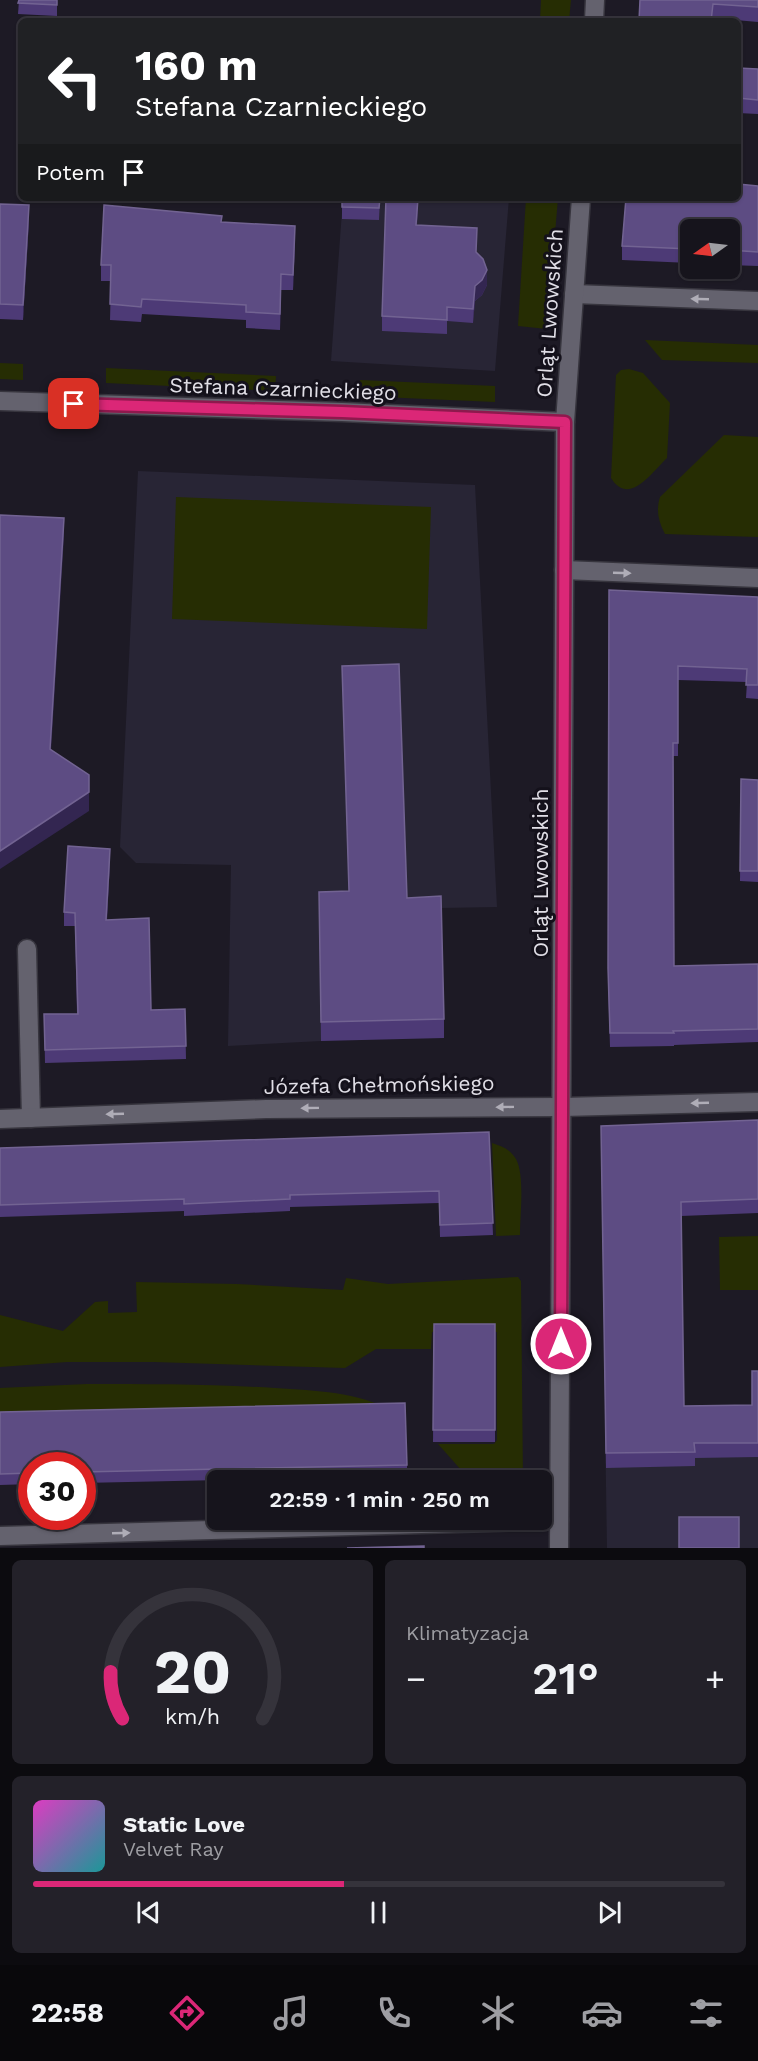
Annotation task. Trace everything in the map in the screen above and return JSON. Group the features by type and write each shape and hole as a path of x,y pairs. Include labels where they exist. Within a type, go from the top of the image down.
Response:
{"street":[{"path":"594,18 595,0"},
{"name":"Orląt Lwowskich","path":"559,1548 565,422 581,201"},
{"path":"574,294 758,301"},
{"name":"Stefana Czarnieckiego","path":"0,401 565,422"},
{"path":"564,570 758,578"},
{"path":"27,949 31,1118"},
{"name":"Józefa Chełmońskiego","path":"0,1119 266,1109 562,1107 758,1102"},
{"path":"0,1536 559,1520"}],"shaded area":[{"path":"343,201 509,201 495,371 331,361"},
{"path":"138,471 475,485 497,907 441,908 321,1041 228,1046 231,865 136,863 120,847"},
{"path":"758,1420 758,1548 607,1548 605,1422"}],"green space":[{"path":"541,0 571,0 569,18 540,18"},
{"path":"526,201 558,201 547,329 518,326"},
{"path":"645,340 758,345 758,363 662,360"},
{"path":"0,363 23,364 23,380 0,379"},
{"path":"106,368 276,376 275,391 106,383"},
{"path":"629,369 643,373 670,403 667,458 640,484 625,489 618,486 611,478 616,375 621,370"},
{"path":"360,380 495,386 495,402 358,396"},
{"path":"724,435 758,437 758,537 665,534 658,516 660,497"},
{"path":"176,497 431,507 427,629 172,619"},
{"path":"492,1143 509,1151 519,1166 520,1235 496,1236"},
{"path":"758,1236 758,1290 720,1290 719,1237"},
{"path":"518,1277 521,1281 523,1470 461,1470 438,1444 494,1444 497,1440 497,1332 432,1332 431,1349 376,1349 345,1368 154,1362 67,1362 0,1367 0,1315 63,1331 95,1302 108,1301 108,1313 137,1312 136,1282 237,1284 343,1290 346,1278 388,1284"},
{"path":"87,1384 228,1386 321,1391 366,1400 395,1412 0,1420 0,1388"}],"building":[{"path":"19,0 57,0 57,5 18,3"},
{"path":"640,0 758,0 758,7 713,4 711,18 639,18"},
{"path":"741,68 758,69 758,100 741,98"},
{"path":"741,184 758,186 758,252 740,251 740,219 680,219 680,249 622,246 626,201 741,201"},
{"path":"342,201 380,201 379,208 342,207"},
{"path":"386,201 418,201 416,225 477,228 476,252 483,259 487,270 482,280 475,286 473,309 447,307 447,320 382,316"},
{"path":"0,204 29,205 23,305 0,304"},
{"path":"104,205 222,216 221,222 295,226 293,275 281,274 280,314 246,312 246,305 142,299 141,307 110,304 111,265 101,265"},
{"path":"0,515 64,518 50,749 89,775 89,792 0,851"},
{"path":"609,590 758,597 758,685 746,685 747,669 678,666 678,743 673,743 674,966 758,964 758,1029 610,1033 608,968"},
{"path":"399,664 407,898 441,896 444,1019 321,1022 319,892 349,891 342,666"},
{"path":"741,779 758,780 758,871 740,871"},
{"path":"68,846 110,849 106,920 149,918 151,1010 185,1009 186,1046 45,1050 44,1014 78,1014 75,913 64,912"},
{"path":"758,1120 758,1199 681,1202 684,1406 752,1405 752,1371 758,1371 758,1443 694,1443 695,1452 606,1453 601,1126"},
{"path":"489,1132 493,1223 440,1225 439,1191 290,1195 290,1199 184,1204 184,1199 0,1205 0,1148"},
{"path":"434,1324 495,1324 495,1430 433,1430"},
{"path":"405,1403 407,1465 96,1472 96,1452 18,1452 18,1473 0,1474 0,1412"},
{"path":"679,1517 739,1517 739,1548 679,1548"},
{"path":"424,1546 424,1548 347,1548"}],"route":[{"path":"74,404 342,412 565,422 561,1344"}]}
